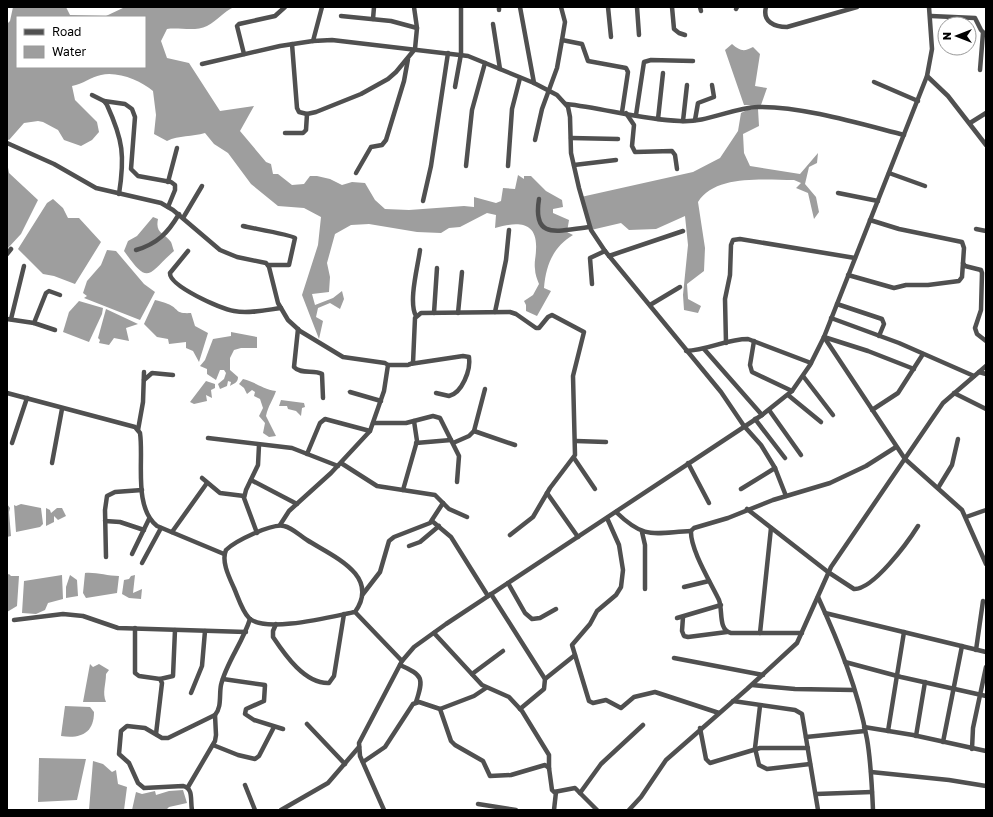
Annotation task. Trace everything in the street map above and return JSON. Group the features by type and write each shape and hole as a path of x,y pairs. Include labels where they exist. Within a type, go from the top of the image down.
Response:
{"street":[{"path":"244,54 237,26 239,24 275,16 285,7"},
{"path":"313,41 322,7"},
{"path":"373,19 374,7"},
{"path":"292,44 296,105 299,112 307,114 352,98 388,79 408,59 415,49 417,28 414,7"},
{"path":"456,88 461,54 461,7"},
{"path":"520,7 534,83"},
{"path":"535,140 542,109 550,91 562,40 565,22 561,7"},
{"path":"608,7 611,37"},
{"path":"637,7 639,36"},
{"path":"672,7 674,29 685,35"},
{"path":"766,7 766,14 770,23 775,26 787,27 857,7"},
{"path":"281,810 324,786 359,747 361,739 401,663 414,647 762,415 790,393 811,363 824,337 918,101 927,76 932,49 930,7"},
{"path":"341,16 396,22 417,28"},
{"path":"930,16 975,18 984,34 980,70"},
{"path":"493,24 500,69"},
{"path":"202,64 292,44 332,40 461,54 534,83 561,98 570,112 574,165 590,227 605,251 721,392 744,426 761,445 775,468 786,496"},
{"path":"562,40 582,44 588,61 626,68 628,72 624,113 634,126 632,146 635,152 672,151 675,155 677,169"},
{"path":"423,201 432,166 448,53"},
{"path":"356,174 369,150 382,145 386,140 404,82 408,59"},
{"path":"636,115 644,62 651,60 693,61"},
{"path":"466,166 472,110 485,63"},
{"path":"658,119 663,73"},
{"path":"927,76 970,123 986,145"},
{"path":"508,166 512,109 520,78"},
{"path":"874,82 918,101"},
{"path":"683,121 687,84"},
{"path":"695,120 698,103 714,97 712,84"},
{"path":"92,95 104,101 127,105 132,108 134,113 131,163 133,172 138,176 173,183 175,187 168,207"},
{"path":"104,101 112,116 123,154 123,167 119,194"},
{"path":"566,104 658,119 683,121 695,120 744,108 775,108 844,120 904,135"},
{"path":"970,123 986,113"},
{"path":"285,133 305,132 307,114"},
{"path":"571,138 618,139"},
{"path":"7,143 54,164 96,188 153,200 168,207 224,252 268,264 289,265 295,238 292,235 275,234 243,226"},
{"path":"168,182 177,148"},
{"path":"574,165 616,160"},
{"path":"889,173 925,186"},
{"path":"183,218 202,186"},
{"path":"838,193 878,201"},
{"path":"539,199 536,215 539,223 544,228 554,230 590,227"},
{"path":"136,250 158,241 168,232 178,214"},
{"path":"848,275 890,288 909,285 928,286 959,281 962,277 964,248 961,241 918,233 870,220"},
{"path":"976,229 986,231"},
{"path":"495,312 506,260 509,230"},
{"path":"609,256 683,231"},
{"path":"726,343 725,299 730,276 731,245 733,240 740,239 855,258"},
{"path":"7,254 11,249"},
{"path":"410,364 414,361 416,316 413,300 420,250"},
{"path":"188,251 170,273 172,281 210,302 235,312 281,308"},
{"path":"592,284 590,258 605,251"},
{"path":"963,263 965,266 981,270 982,273 981,310 975,328 978,334 986,341"},
{"path":"268,264 275,296 288,320 298,329 343,357 386,363 388,365 410,364 463,356 468,357 467,370 458,391 449,396 436,393"},
{"path":"24,266 9,319 34,323 55,330"},
{"path":"434,313 436,268"},
{"path":"458,313 462,272"},
{"path":"650,306 680,287"},
{"path":"34,323 46,293 52,291 60,295"},
{"path":"837,304 882,319 884,324 879,336"},
{"path":"416,316 421,313 514,313 534,328 539,328 548,317 552,315 584,332 573,376 576,440 574,458 547,493 533,517 510,535"},
{"path":"831,318 879,336 974,376"},
{"path":"298,329 294,367 298,370 322,374 323,398"},
{"path":"824,337 850,344 914,369"},
{"path":"824,337 905,459 962,510 986,564"},
{"path":"686,351 704,349 738,340 754,341 811,363"},
{"path":"754,341 750,365 752,372 790,393 821,422"},
{"path":"704,349 762,415"},
{"path":"872,410 898,393 923,354"},
{"path":"280,525 286,515 340,464 370,431 387,381 388,365"},
{"path":"629,810 641,797 666,760 700,728 752,685 794,646 802,633 828,572 939,408 986,366"},
{"path":"144,372 143,402 138,430 140,436 142,490 146,512 149,519 161,528 224,554"},
{"path":"979,372 986,374"},
{"path":"144,380 152,373 173,375"},
{"path":"803,376 833,415"},
{"path":"416,443 452,441 469,436 474,431 485,389"},
{"path":"350,392 381,401"},
{"path":"7,393 62,409 132,426 138,430"},
{"path":"954,393 986,409"},
{"path":"12,443 27,398"},
{"path":"52,463 62,409"},
{"path":"769,410 802,455"},
{"path":"373,423 406,423 437,417 442,421 459,460 457,482"},
{"path":"308,454 320,423 324,419 370,431"},
{"path":"755,419 785,458"},
{"path":"403,490 416,443 417,434 414,421"},
{"path":"474,431 516,445"},
{"path":"208,438 259,445 288,447 340,464 377,486 435,495 452,510 467,517"},
{"path":"938,488 952,465 958,439"},
{"path":"576,440 606,442"},
{"path":"257,533 244,496 259,460 259,445"},
{"path":"616,512 631,526 642,532 659,533 691,531 694,528 728,518 747,509 852,474 896,447"},
{"path":"574,458 595,489"},
{"path":"688,463 709,503"},
{"path":"741,489 775,468"},
{"path":"202,478 220,493 244,496"},
{"path":"251,480 297,504"},
{"path":"172,532 207,483"},
{"path":"106,557 105,502 110,493 142,490"},
{"path":"547,493 578,537"},
{"path":"363,594 360,581 348,566 290,528 280,525 237,541 226,550 224,554 228,575 242,607 250,619 256,622 276,624 313,620 355,612 361,602 363,594 380,572 387,545 391,539 432,521 443,503"},
{"path":"747,509 828,572 852,588 860,589 872,582 901,550 918,526"},
{"path":"966,517 986,510"},
{"path":"607,518 619,545 623,570 621,587 616,596 597,611 590,624 572,645 590,703 604,699 621,708 634,697 655,692 719,713"},
{"path":"132,554 149,519"},
{"path":"106,521 120,522 144,530"},
{"path":"432,521 448,533 459,548 545,678 544,689 520,709"},
{"path":"409,546 420,542 439,526"},
{"path":"142,563 161,528"},
{"path":"760,633 771,528"},
{"path":"691,531 698,556 720,605 723,627 727,632"},
{"path":"642,532 645,545 645,589"},
{"path":"684,587 709,581"},
{"path":"508,583 528,616 536,619 556,609"},
{"path":"818,597 845,662 865,729 871,772 873,810"},
{"path":"976,650 983,601"},
{"path":"720,605 680,618 684,636 688,637 727,632 802,633"},
{"path":"355,612 401,663 419,675 421,679 416,702 384,749 363,762"},
{"path":"825,613 986,652"},
{"path":"14,620 62,614 84,616 112,627 246,632"},
{"path":"276,624 273,631 273,637 300,670 311,680 319,683 329,683 334,676 344,614"},
{"path":"188,788 213,745 216,735 215,716 219,708 223,679 246,632 250,619"},
{"path":"135,628 135,673 139,676 160,679 173,676 175,630"},
{"path":"191,693 202,666 205,631"},
{"path":"888,731 904,632"},
{"path":"434,633 486,688 509,697 520,709 549,755 550,788 554,792 572,788 580,793 597,810"},
{"path":"944,742 952,688 962,646"},
{"path":"472,674 503,651"},
{"path":"545,678 575,655"},
{"path":"674,658 763,675"},
{"path":"845,662 897,676 984,695"},
{"path":"972,749 973,728 984,695 986,667"},
{"path":"156,734 162,685 160,679"},
{"path":"223,679 265,685 266,689 264,700 246,709 245,714 254,720 283,730"},
{"path":"916,736 925,682"},
{"path":"752,685 795,689 854,690"},
{"path":"416,702 440,710 474,696 486,688"},
{"path":"733,701 799,711 804,717 818,810"},
{"path":"760,706 755,748 759,765 764,768 810,764"},
{"path":"440,710 451,741 455,745 483,761 490,776 511,775 543,765 547,766 549,770"},
{"path":"188,788 144,788 138,783 129,763 120,756 121,731 124,727 139,727 162,738 170,737 215,716"},
{"path":"307,724 345,764"},
{"path":"580,793 601,764 643,725"},
{"path":"213,745 238,755 255,759 274,727"},
{"path":"700,728 706,759 708,762 755,748 808,748"},
{"path":"806,737 865,729 916,736 986,751"},
{"path":"359,747 363,762 384,810"},
{"path":"871,772 949,780 986,786"},
{"path":"245,785 255,810"},
{"path":"188,788 191,791 192,810"},
{"path":"554,810 556,792"},
{"path":"816,794 872,792"},
{"path":"478,804 516,810"}],"water":[{"path":"13,7 66,7 70,15 106,16 125,7 234,7 211,24 202,28 167,29 161,41 167,58 189,63 220,111 254,106 240,131 266,162 271,164 273,174 278,174 292,185 304,184 310,176 330,179 342,185 352,182 365,183 375,200 385,209 409,210 464,206 474,207 474,197 496,203 501,201 503,188 515,189 518,175 524,179 524,176 531,176 546,191 562,200 563,207 553,209 553,213 569,220 567,232 573,235 560,245 549,264 544,288 551,291 537,316 526,311 524,301 533,295 539,284 535,271 536,240 529,228 518,224 495,228 496,215 487,213 460,227 449,228 441,233 417,232 369,224 351,225 335,234 327,263 330,277 329,292 312,294 315,305 333,298 342,291 344,299 340,309 330,303 318,308 316,317 323,321 319,339 302,295 318,245 321,217 304,208 278,206 251,184 228,153 214,144 205,133 167,141 154,134 156,115 153,91 136,80 115,74 101,75 72,86 75,100 97,122 99,132 92,140 81,146 64,140 58,130 38,121 24,123 9,140 7,139 7,24 10,21"},
{"path":"732,44 742,50 747,50 753,47 760,54 755,86 767,88 761,105 744,105 725,50"},
{"path":"758,109 759,126 743,134 744,153 750,166 800,174 818,153 817,163 809,167 805,184 816,197 819,212 814,219 808,193 796,188 801,183 794,180 742,180 716,187 706,193 698,202 705,248 704,271 687,284 688,299 701,306 698,313 684,310 683,295 688,245 685,216 656,229 629,230 621,223 591,230 581,197 693,172 720,158 738,131 741,113 747,110"},
{"path":"7,162 9,173 38,200 21,234 8,248"},
{"path":"53,199 63,208 68,218 79,218 101,242 75,284 54,276 43,274 18,249 47,203"},
{"path":"153,217 158,219 157,224 159,230 171,242 174,251 153,271 144,273 132,262 124,251 128,241 137,236"},
{"path":"107,250 116,251 144,284 155,292 140,320 84,298 87,296 83,293 87,281 101,265"},
{"path":"155,300 172,306 179,312 191,313 195,326 208,333 199,362 193,351 186,348 186,342 169,344 168,339 157,337 144,324"},
{"path":"79,301 103,308 102,314 89,342 63,332 69,312"},
{"path":"106,309 138,324 126,328 129,341 114,338 109,345 99,343 100,340 98,338"},
{"path":"231,332 257,337 257,348 241,348 234,350 230,358 230,370 238,377 237,381 230,386 231,382 228,381 227,386 220,389 218,384 224,379 226,373 224,370 220,370 216,380 207,374 207,369 200,366 205,360 213,339 231,336"},
{"path":"243,379 276,391 266,416 276,436 269,437 263,433 265,423 259,416 263,408 260,399 254,396 255,392 252,390 247,394 244,388 239,384"},
{"path":"206,381 215,384 215,388 211,390 212,398 206,395 207,401 194,404 190,402"},
{"path":"281,400 304,403 305,407 302,408 301,416 296,411 288,409 287,406 279,406"},
{"path":"7,504 10,508 11,536 7,537"},
{"path":"21,504 41,508 43,524 40,527 16,532 14,505 16,506"},
{"path":"46,508 50,510 51,513 57,508 62,508 66,516 58,520 54,516 54,522 46,526"},
{"path":"85,573 119,576 117,593 86,598 83,593"},
{"path":"9,574 11,576 19,576 17,606 7,612 7,575"},
{"path":"62,575 63,599 48,603 45,610 36,614 22,613 24,581"},
{"path":"70,575 77,580 78,596 66,598 66,587"},
{"path":"135,575 133,593 142,589 141,599 129,598 122,594 124,580"},
{"path":"90,664 93,667 99,664 109,670 106,674 104,688 106,702 83,702"},
{"path":"65,706 90,707 94,712 92,725 89,730 80,735 68,737 61,736"},
{"path":"39,758 86,759 77,800 38,802"},
{"path":"93,761 103,764 112,772 116,770 118,784 127,787 124,810 89,810"},
{"path":"183,790 187,803 169,807 166,810 132,810 136,792 142,794 155,791 156,795 169,791"}]}
